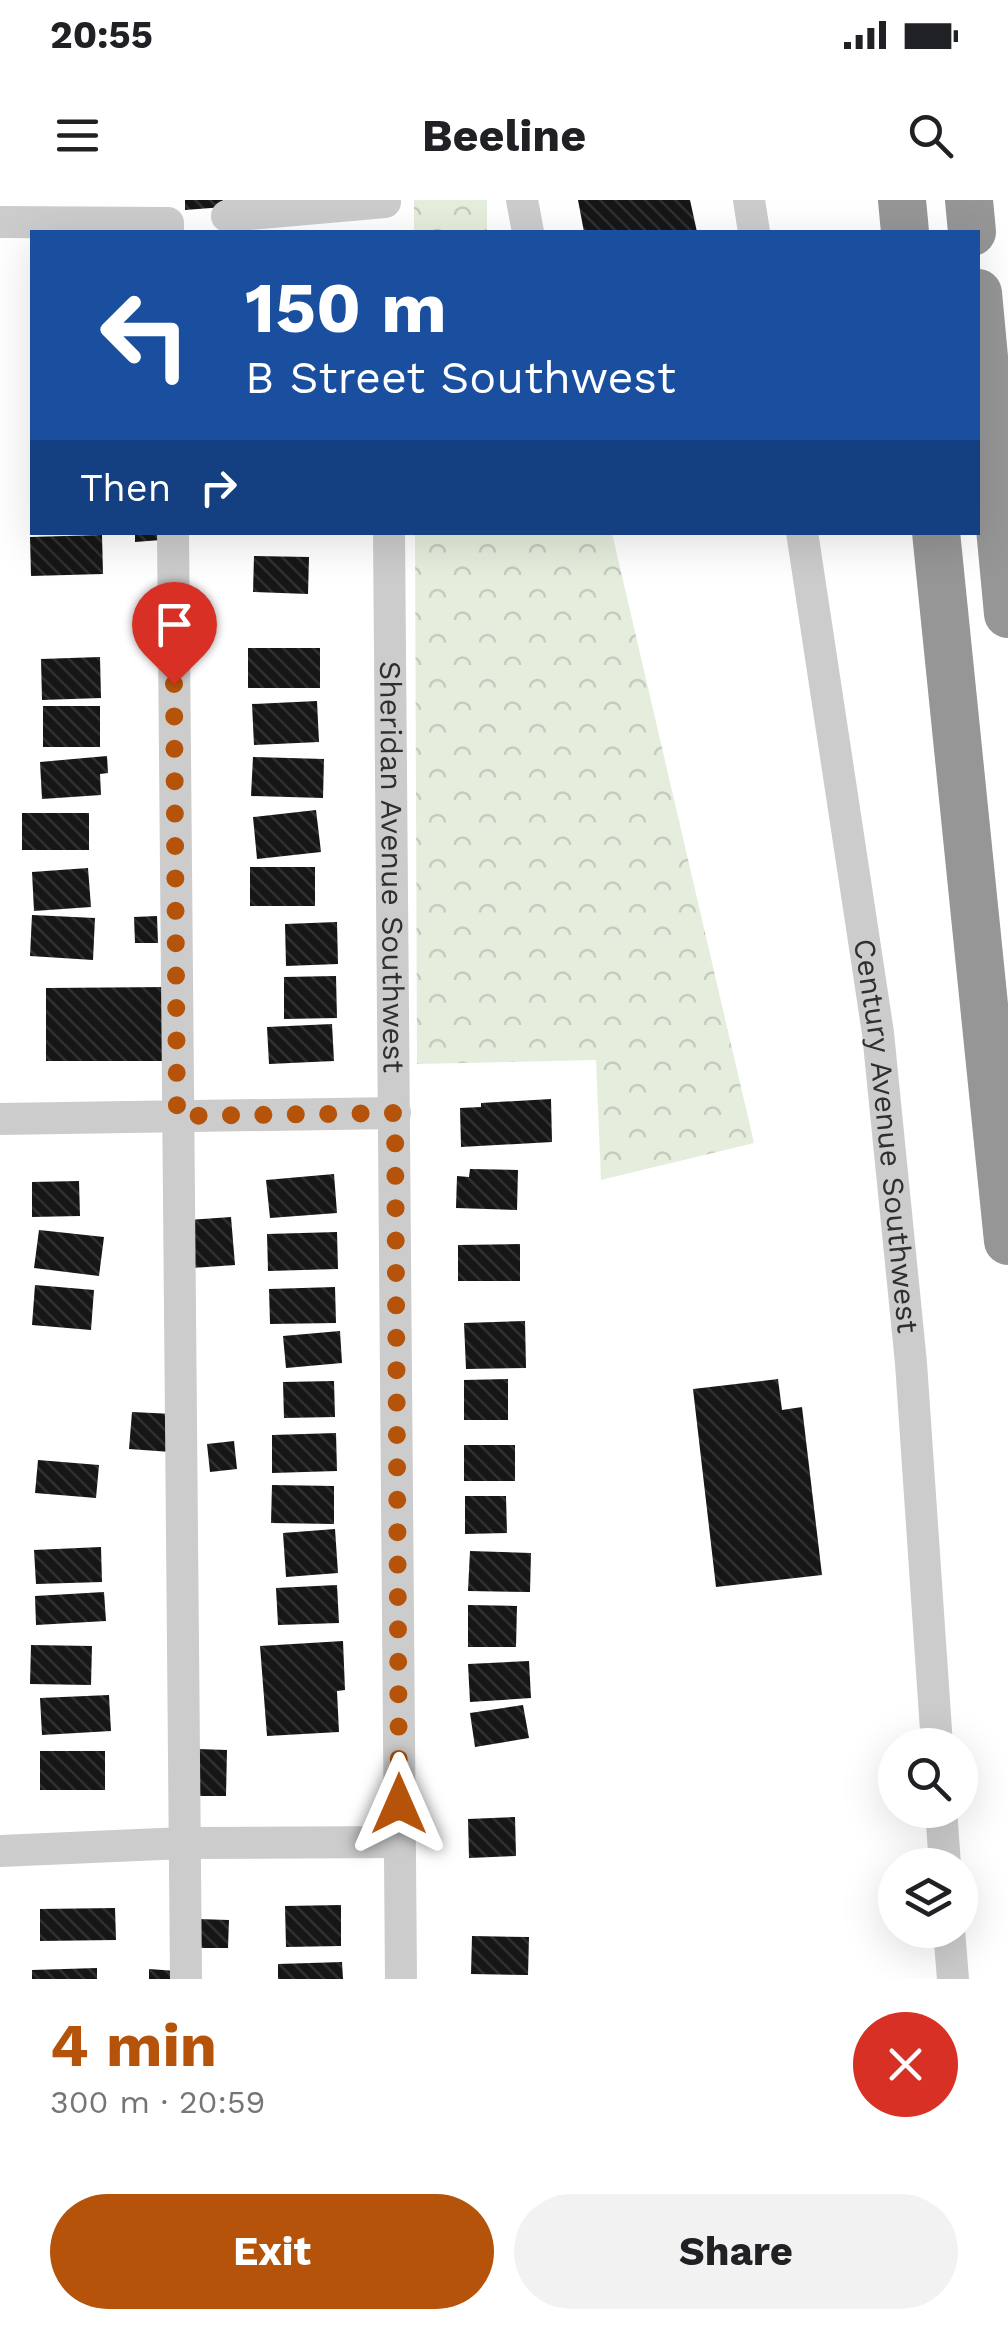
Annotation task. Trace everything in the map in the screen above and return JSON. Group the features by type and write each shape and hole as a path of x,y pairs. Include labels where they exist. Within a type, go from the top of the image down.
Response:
{"highway":[{"path":"902,200 906,230"},
{"path":"968,200 972,230"},
{"path":"980,313 1008,614"},
{"path":"936,535 1008,1241"}],"street":[{"path":"522,200 528,230"},
{"path":"749,200 754,230"},
{"path":"227,216 385,211"},
{"path":"0,222 168,228"},
{"path":"172,535 186,1979"},
{"name":"Sheridan Avenue Southwest","path":"389,535 400,1979"},
{"name":"Century Avenue Southwest","path":"802,535 878,1034 911,1363 936,1728"},
{"path":"0,1120 395,1113"},
{"path":"0,1851 184,1843 400,1842"},
{"path":"950,1948 953,1979"}],"green space":[{"path":"414,200 487,200 487,230 414,230"},
{"path":"415,535 612,535 754,1143 601,1180 596,1060 417,1064"}],"building":[{"path":"185,200 223,200 224,207 185,210"},
{"path":"578,200 690,200 697,230 584,230"},
{"path":"102,535 103,574 31,576 30,537"},
{"path":"135,535 160,535 161,540 135,542"},
{"path":"254,556 309,557 308,594 253,592"},
{"path":"248,648 320,648 320,688 248,688"},
{"path":"100,657 101,698 42,700 41,659"},
{"path":"317,701 319,742 254,745 252,704"},
{"path":"43,706 100,706 100,747 43,747"},
{"path":"107,756 108,773 100,774 101,795 42,799 40,762"},
{"path":"253,757 324,759 323,798 251,796"},
{"path":"316,810 321,852 257,859 253,817"},
{"path":"22,813 89,813 89,850 22,850"},
{"path":"250,867 315,867 315,906 250,906"},
{"path":"88,868 91,907 34,911 32,872"},
{"path":"32,915 95,918 93,960 30,956"},
{"path":"157,916 158,943 135,943 134,917"},
{"path":"337,922 338,964 286,966 285,924"},
{"path":"336,976 337,1018 284,1019 284,977"},
{"path":"168,987 168,1061 46,1061 46,988"},
{"path":"332,1024 334,1061 269,1064 267,1027"},
{"path":"551,1099 552,1142 461,1147 460,1108"},
{"path":"470,1169 518,1170 517,1210 456,1208 457,1176 469,1177"},
{"path":"334,1174 337,1213 270,1218 266,1180"},
{"path":"79,1181 80,1216 32,1217 32,1182"},
{"path":"231,1217 235,1265 192,1268 188,1220"},
{"path":"39,1230 104,1237 99,1276 34,1268"},
{"path":"337,1232 338,1269 268,1271 267,1234"},
{"path":"520,1244 520,1281 458,1281 458,1245"},
{"path":"35,1285 94,1290 91,1330 32,1325"},
{"path":"335,1287 336,1323 270,1324 269,1289"},
{"path":"525,1321 526,1368 466,1369 464,1323"},
{"path":"340,1331 342,1363 286,1368 283,1336"},
{"path":"508,1379 508,1420 464,1420 464,1380"},
{"path":"778,1379 782,1410 802,1407 822,1575 716,1587 693,1389"},
{"path":"334,1381 335,1417 284,1418 283,1382"},
{"path":"132,1412 173,1414 171,1452 129,1449"},
{"path":"336,1433 337,1471 272,1473 272,1435"},
{"path":"234,1441 237,1469 210,1472 207,1444"},
{"path":"464,1445 515,1445 515,1481 464,1481"},
{"path":"38,1460 99,1465 96,1498 35,1493"},
{"path":"272,1485 334,1486 334,1524 271,1523"},
{"path":"465,1496 506,1496 507,1533 465,1534"},
{"path":"335,1529 338,1573 286,1577 283,1533"},
{"path":"101,1547 102,1582 36,1584 34,1550"},
{"path":"470,1551 531,1553 530,1592 468,1591"},
{"path":"337,1585 339,1623 278,1625 276,1588"},
{"path":"104,1592 106,1621 36,1625 35,1596"},
{"path":"468,1605 517,1606 516,1647 468,1647"},
{"path":"343,1641 345,1690 337,1691 339,1732 267,1736 260,1646"},
{"path":"31,1645 92,1646 91,1685 30,1684"},
{"path":"529,1661 531,1698 470,1702 468,1664"},
{"path":"109,1695 111,1731 42,1735 40,1698"},
{"path":"523,1705 529,1738 475,1747 470,1713"},
{"path":"198,1749 227,1750 226,1796 196,1796"},
{"path":"40,1751 105,1751 105,1790 40,1790"},
{"path":"515,1817 516,1856 469,1858 468,1819"},
{"path":"341,1905 341,1946 286,1947 285,1906"},
{"path":"115,1908 116,1940 40,1941 40,1909"},
{"path":"198,1919 229,1920 228,1948 197,1948"},
{"path":"472,1936 529,1937 528,1975 471,1974"},
{"path":"342,1962 343,1979 278,1979 278,1964"},
{"path":"97,1968 97,1979 32,1979 32,1970"},
{"path":"149,1969 176,1971 175,1979 149,1979"}],"route":[{"path":"174,684 177,1116 395,1113 399,1804"}]}
